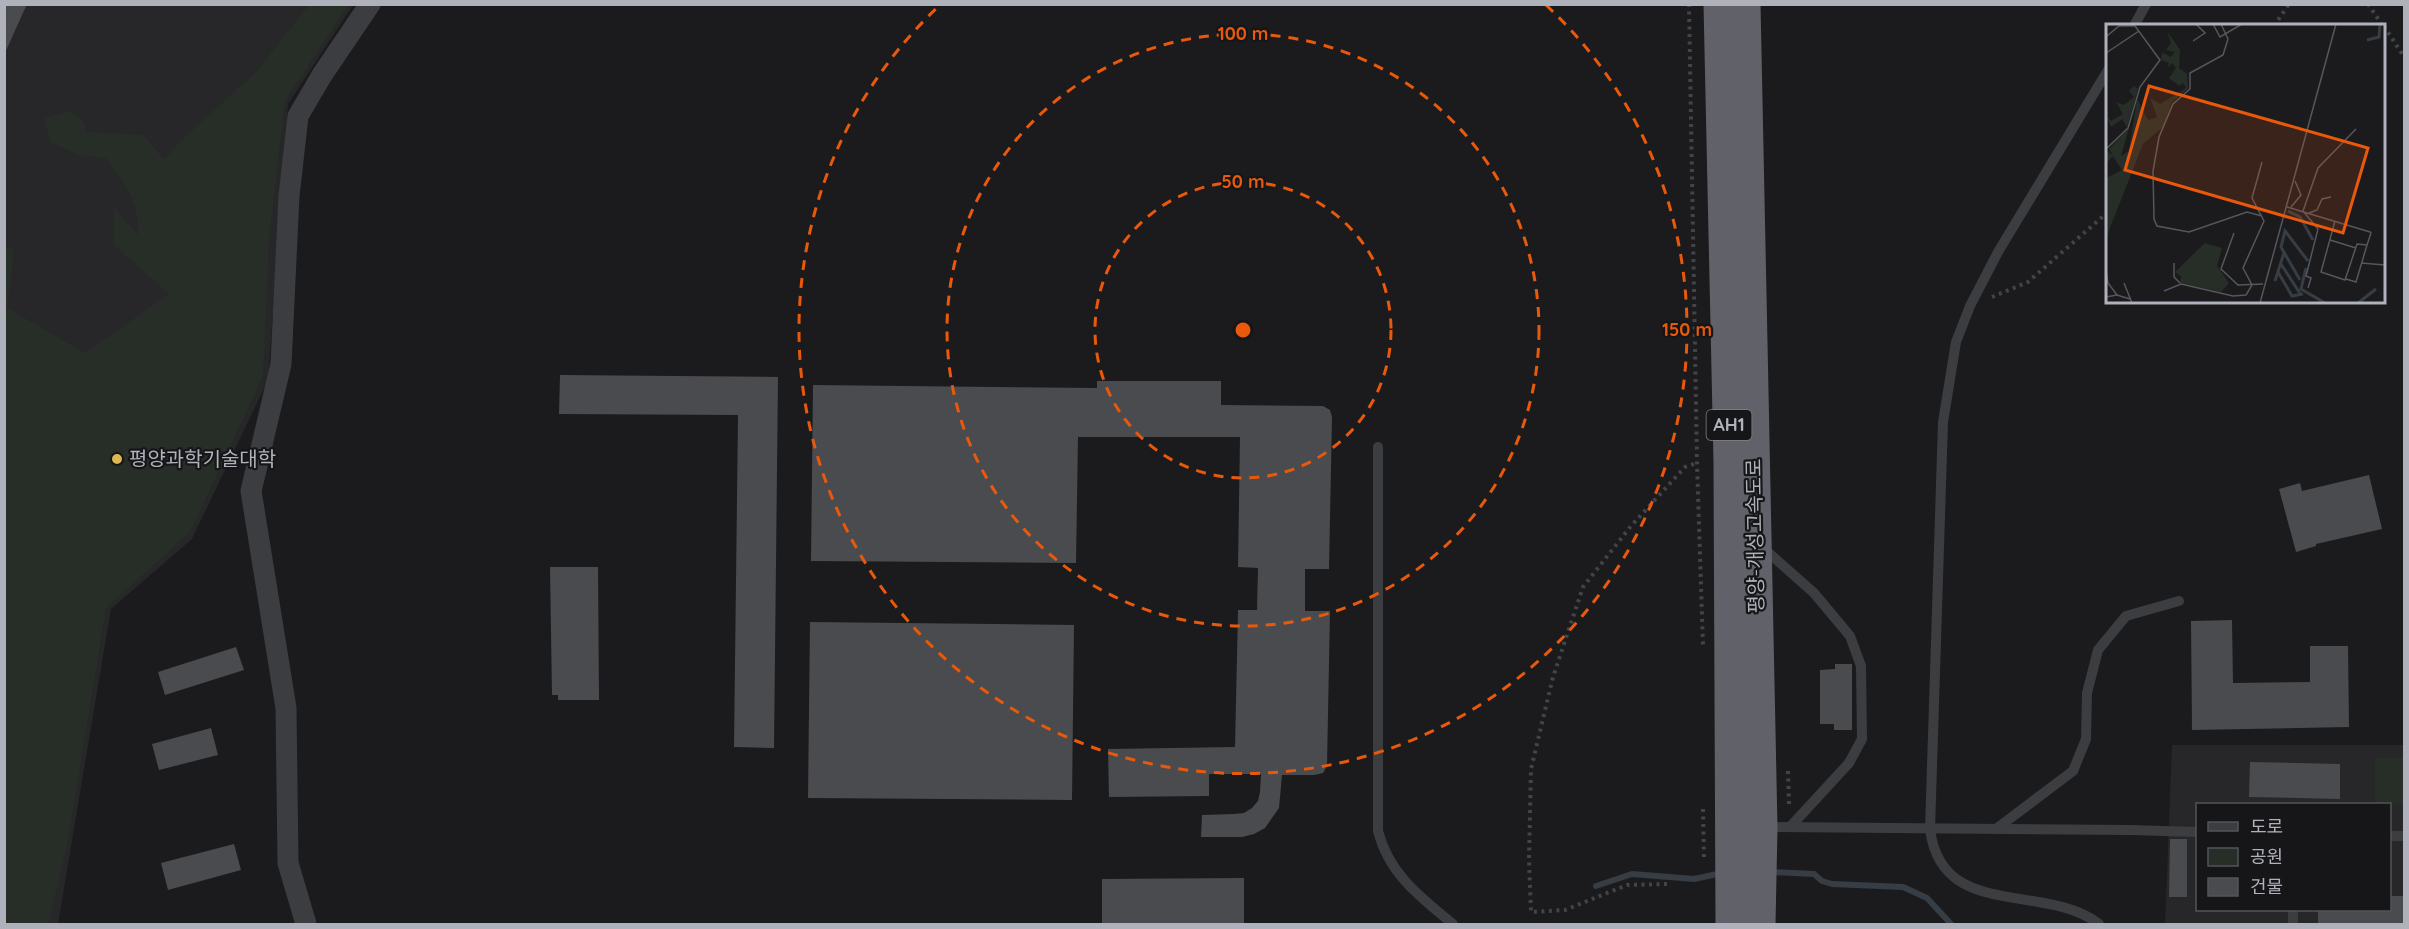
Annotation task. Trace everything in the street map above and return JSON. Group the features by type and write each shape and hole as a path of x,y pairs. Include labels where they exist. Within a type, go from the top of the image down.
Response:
{"highway":[{"name":"평양-개성고속도로","path":"1720,4 1730,462 1749,839"},
{"name":"평양-개성고속도로","path":"1732,924 1746,879 1749,839 1755,541 1744,4"},
{"name":"평양-개성고속도로","path":"1746,879 1759,924"}],"street":[{"path":"306,924 288,863 286,708 251,491 281,364 288,196 298,116 322,75 370,4"}],"lane":[{"path":"2135,24 2146,4"},
{"path":"2099,924 2068,907 1985,893 1955,879 1938,859 1932,845 1930,829 1943,422 1956,342 1970,306 1998,252 2106,73"},
{"path":"1378,447 1378,831 1386,855 1404,882 1453,924"},
{"path":"1749,839 1849,763 1862,740 1861,666 1850,636 1814,593 1755,541"},
{"path":"1996,829 2073,771 2086,739 2087,693 2098,650 2126,616 2179,601"},
{"path":"1749,839 1930,829 2196,832"}],"path":[{"path":"1689,4 1697,463 1703,647"},
{"path":"2275,24 2289,4"},
{"path":"2368,4 2382,24"},
{"path":"2385,29 2404,57"},
{"path":"1970,306 2028,282 2106,214"},
{"path":"1667,884 1627,885 1565,910 1531,912 1529,860 1531,769 1553,677 1583,587 1631,526 1685,466 1697,463"},
{"path":"1704,799 1749,839"}],"shaded area":[{"name":"평양과학기술대학","path":"5,5 353,5 288,104 268,380 192,539 111,609 58,924 5,924"},
{"path":"2172,745 2404,745 2404,924 2165,924"}],"green space":[{"name":"평양과학기술대학","path":"309,5 348,5 285,101 269,239 263,376 190,532 106,608 68,841 48,924 5,924 5,246 14,250 7,308 85,353 169,294 114,245 114,207 138,235 134,203 120,176 106,158 79,155 50,142 45,118 70,111 85,123 86,132 143,135 164,159 256,72"},
{"path":"2375,758 2404,758 2404,805 2375,803"}],"building":[{"path":"4,4 27,4 4,55"},
{"path":"560,375 778,377 774,748 734,747 738,415 559,414"},
{"path":"1097,381 1221,381 1221,405 1323,406 1330,410 1332,417 1329,569 1305,569 1305,611 1330,611 1327,766 1323,773 1314,775 1282,775 1279,808 1265,828 1254,834 1242,837 1201,837 1202,815 1244,813 1252,808 1258,801 1261,774 1209,774 1209,796 1109,797 1108,749 1235,747 1238,610 1257,610 1258,568 1238,567 1240,437 1078,437 1076,563 811,561 813,385 1097,388"},
{"path":"2369,475 2382,529 2316,544 2316,546 2296,552 2279,489 2300,483 2302,491"},
{"path":"550,567 598,567 599,700 558,700 558,695 552,695"},
{"path":"2232,620 2233,683 2310,682 2310,646 2348,646 2349,727 2192,730 2191,621"},
{"path":"810,622 1074,625 1072,800 808,798"},
{"path":"236,647 244,670 165,695 158,672"},
{"path":"1835,664 1852,664 1852,730 1834,730 1834,724 1820,724 1820,670 1835,669"},
{"path":"211,728 218,755 159,770 152,744"},
{"path":"2250,762 2340,764 2340,799 2249,797"},
{"path":"2170,839 2187,839 2187,897 2169,897"},
{"path":"234,844 241,870 168,890 161,863"},
{"path":"1244,878 1244,924 1102,924 1102,879"},
{"path":"2391,896 2404,896 2404,924 2318,924 2318,911 2391,911"}],"waterway":[{"path":"1771,872 1814,874 1822,881 1832,884 1903,887 1927,898 1951,924"},
{"path":"1596,886 1632,874 1694,879 1722,873"}],"place":[{"name":"평양과학기술대학","path":"117,459"}]}
